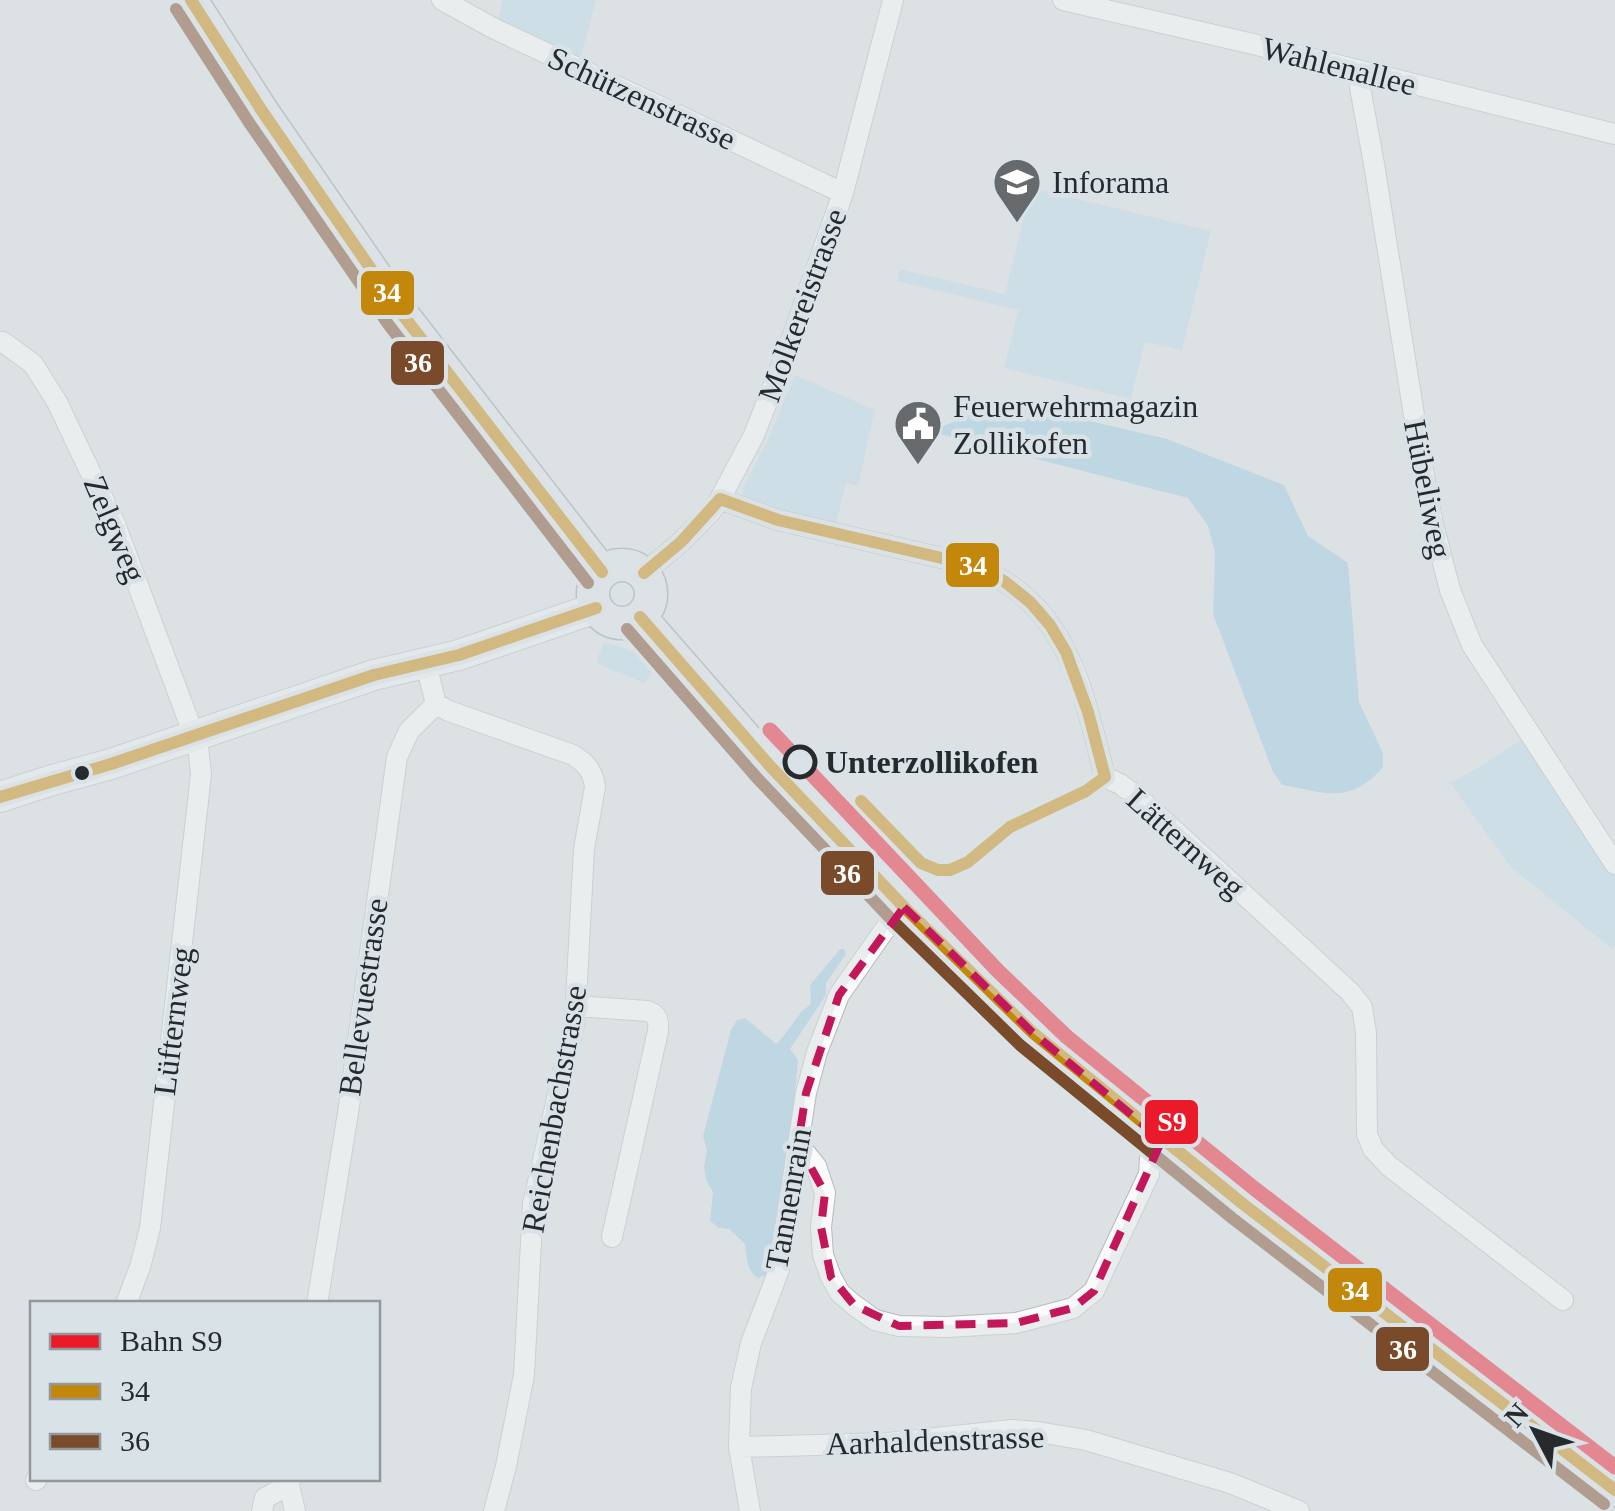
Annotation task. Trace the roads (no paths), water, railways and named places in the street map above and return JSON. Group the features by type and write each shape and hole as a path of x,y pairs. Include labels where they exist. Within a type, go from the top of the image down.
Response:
{"main road":[{"path":"198,2 262,111 402,314 602,572"},
{"path":"618,564 644,574 652,596 640,618 616,623 596,608 592,589 602,572 618,564"},
{"path":"640,618 770,766 904,907 1032,1032 1162,1140 1615,1490"}],"street":[{"name":"Schützenstrasse","path":"442,0 495,29 844,193"},
{"name":"Molkereistrasse","path":"644,574 720,500 758,426 844,193 893,0"},
{"name":"Wahlenallee","path":"1063,0 1615,134"},
{"name":"Hübeliweg","path":"1357,71 1420,454 1450,590 1472,645 1615,864"},
{"name":"Zelgweg","path":"4,342 33,364 57,402 116,524 196,735"},
{"name":"Lätternweg","path":"720,500 778,520 972,566 996,577 1028,601 1070,656 1105,777 1139,798 1350,992 1362,1008 1366,1033 1367,1134 1372,1149 1563,1300"},
{"path":"0,797 374,675 476,650 596,608"},
{"path":"426,664 436,704"},
{"name":"Reichenbachstrasse","path":"436,704 573,755 587,766 595,786 584,849 573,1036 533,1204 524,1375 494,1511"},
{"name":"Bellevuestrasse","path":"317,1301 348,1112 396,758 409,731 436,704"},
{"name":"Lüfternweg","path":"127,1301 150,1228 201,774 196,735"},
{"name":"Tannenrain","path":"750,1511 739,1447 741,1388 751,1344 780,1270 806,1094 839,995 904,907"},
{"path":"577,1006 647,1011 658,1020 612,1237"},
{"path":"798,1144 816,1166 825,1194 823,1255 840,1293 875,1320 899,1326 947,1327 1016,1323 1073,1308 1084,1300 1094,1290 1109,1261 1149,1174 1150,1157 1162,1140"},
{"name":"Aarhaldenstrasse","path":"739,1447 888,1443 1012,1430 1038,1432 1086,1440 1212,1478 1299,1511"},
{"path":"262,1511 265,1498 290,1482 296,1511"}],"rail line":[{"name":"S9","path":"770,730 998,971 1067,1037 1255,1189 1615,1467"}],"place":[{"name":"Inforama","path":"1017,224"},
{"name":"Feuerwehrmagazin Zollikofen","path":"918,466"},
{"name":"Unterzollikofen","path":"800,762"}]}
